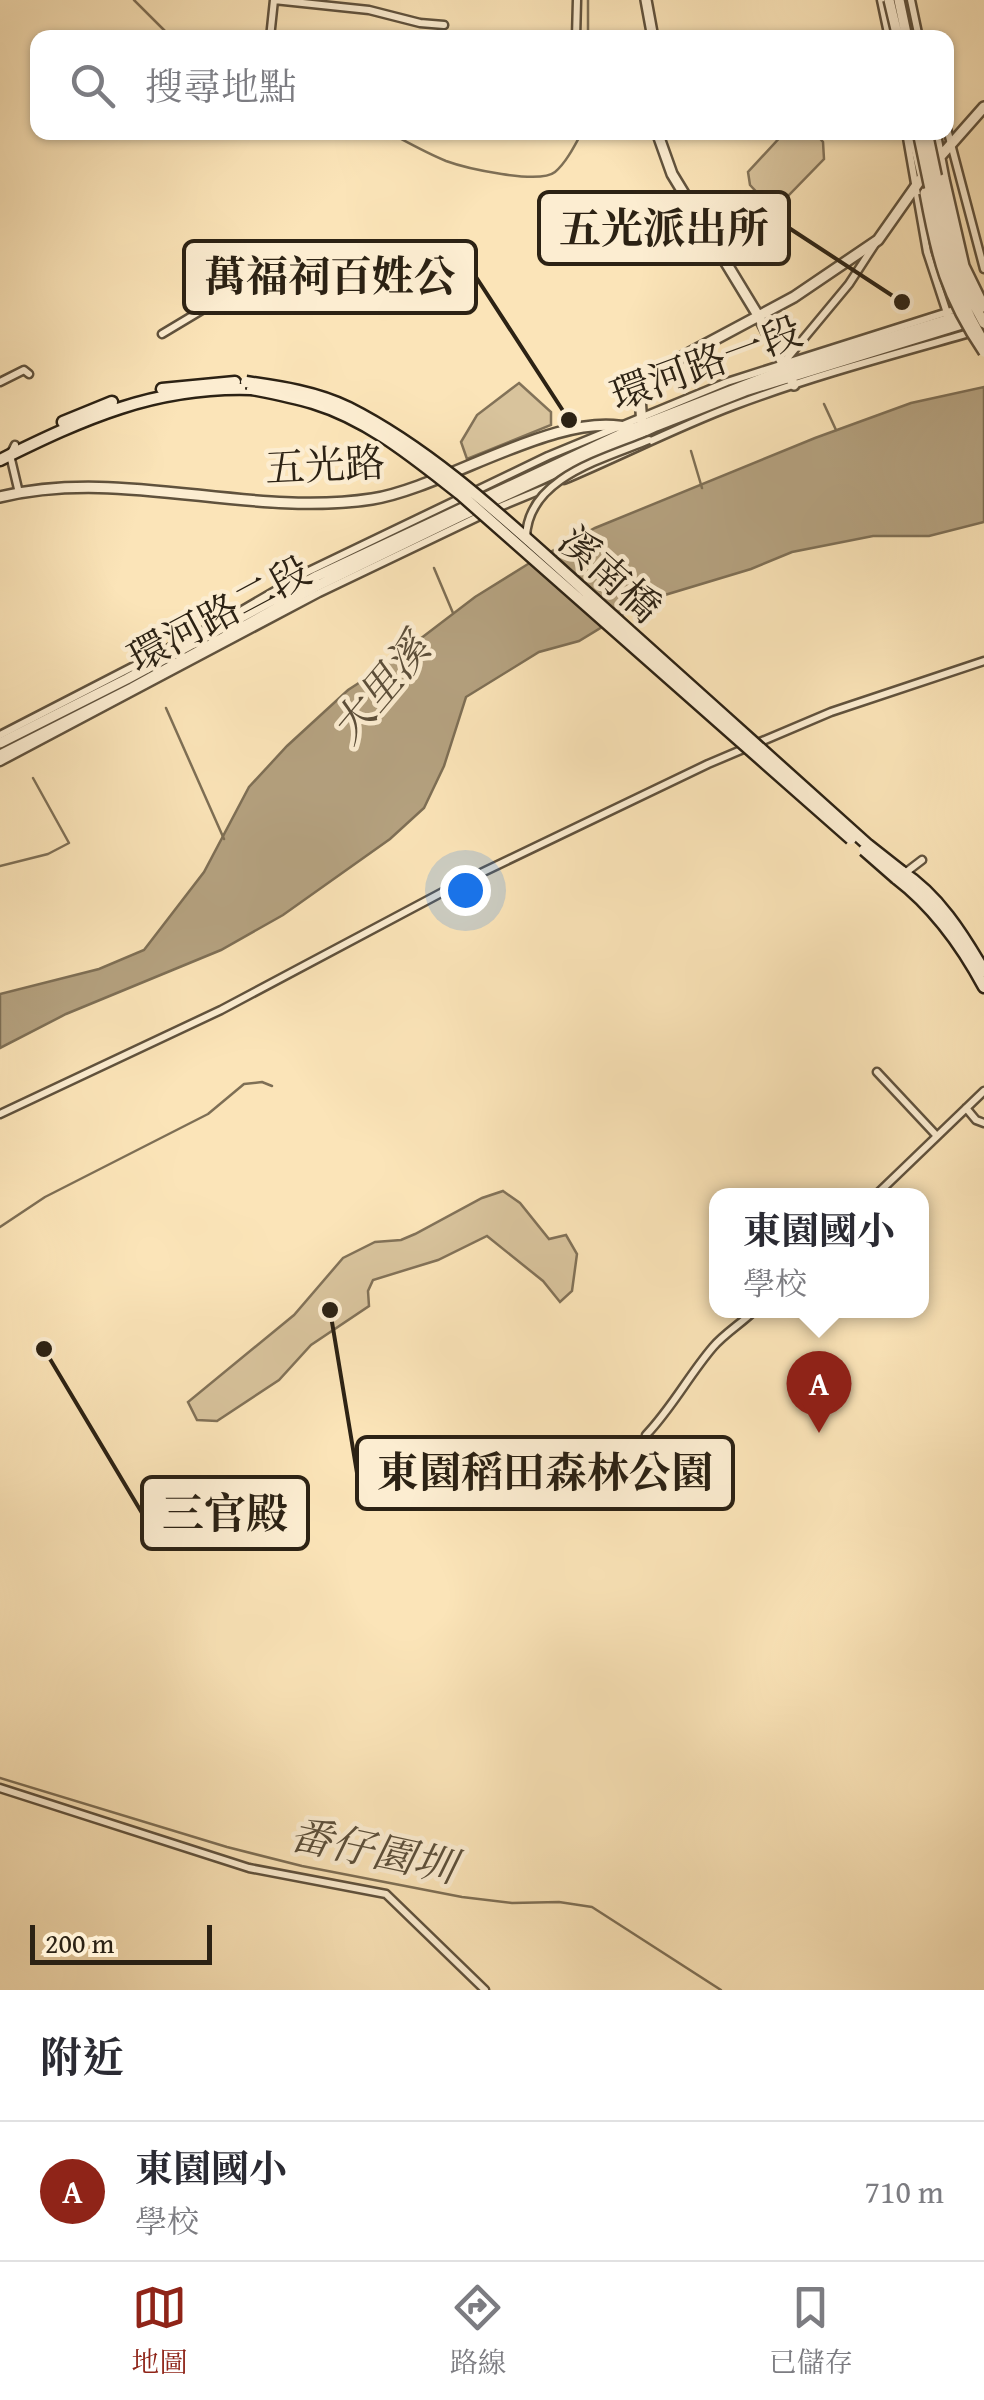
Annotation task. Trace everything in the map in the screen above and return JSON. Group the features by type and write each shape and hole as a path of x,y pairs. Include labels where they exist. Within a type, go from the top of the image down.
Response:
{"main road":[{"name":"五光路","path":"6,453 131,402 248,386"},
{"name":"溪南橋","path":"248,386 292,388 328,399 376,423 425,457 526,539 900,874"},
{"name":"溪南橋","path":"248,386 317,404 409,454 460,494 644,660 900,874"},
{"path":"900,874 930,894 957,926 984,971"},
{"path":"900,874 937,916 984,987"}],"street":[{"path":"271,30 274,0 369,10 420,24 444,25"},
{"path":"576,30 577,0"},
{"path":"646,0 651,30"},
{"path":"881,0 894,30"},
{"path":"889,0 895,30"},
{"path":"897,30 899,0"},
{"path":"911,0 916,30"},
{"path":"910,30 916,26"},
{"path":"923,176 984,107"},
{"path":"661,140 672,174 789,373 878,240 920,192"},
{"path":"913,140 927,252 952,324"},
{"path":"914,140 923,176 920,192 937,257 962,319 984,352"},
{"path":"914,140 946,257 964,306 984,342"},
{"path":"929,140 953,255 984,323"},
{"path":"937,140 964,266 984,305"},
{"path":"951,140 984,270"},
{"path":"526,539 530,510 546,489 628,448 638,428 640,397 652,378 759,317 878,240"},
{"name":"環河路一段","path":"461,511 638,428 789,373 952,324 984,305"},
{"path":"162,334 202,310"},
{"name":"環河路一段","path":"461,511 624,455 638,428 789,373 952,324 984,323"},
{"path":"0,382 15,372 24,370 29,374"},
{"name":"五光路","path":"0,498 19,493 99,489 285,503 371,499 428,485 556,433 638,428"},
{"path":"6,453 19,493"},
{"name":"環河路二段","path":"0,735 309,571 461,511"},
{"name":"環河路二段","path":"0,743 317,576 461,511"},
{"name":"環河路二段","path":"0,758 461,511"},
{"path":"0,1114 222,1010 456,885 708,764 831,712 984,661"},
{"path":"900,874 922,860"},
{"path":"877,1072 936,1135"},
{"path":"883,1188 984,1092"},
{"path":"966,1108 984,1123"},
{"path":"646,1435 663,1418 716,1342 746,1318"},
{"path":"0,1788 249,1868 386,1894 485,1990"}],"shaded area":[{"path":"778,140 823,142 824,159 785,199 767,203 750,185 748,172"},
{"path":"519,383 551,412 551,425 467,459 461,442 477,415"},
{"path":"503,1191 520,1203 549,1239 566,1235 577,1254 572,1291 560,1302 543,1281 487,1236 438,1260 373,1280 368,1291 369,1306 311,1345 279,1380 217,1421 197,1420 188,1402 294,1315 343,1258 375,1242 401,1240"}],"water":[{"name":"大里溪","path":"984,387 984,522 929,536 873,536 792,552 751,569 645,601 579,641 539,652 466,697 444,766 424,808 390,839 283,915 221,950 66,1014 0,1048 0,994 99,969 144,950 204,872 249,787 287,746 348,690 475,597 595,528 911,403"}],"waterway":[{"path":"134,0 164,30"},
{"path":"588,0 588,30"},
{"path":"404,140 455,164 534,177 555,172 578,140"},
{"path":"824,404 836,430"},
{"path":"691,451 702,488"},
{"path":"434,568 453,613"},
{"path":"166,708 224,839"},
{"path":"0,866 48,854 69,843 33,778"},
{"path":"0,1227 45,1197 208,1114 244,1084 262,1082 272,1086"},
{"name":"番仔園圳","path":"0,1778 302,1866 462,1897 592,1907 721,1990"}],"place":[{"name":"五光派出所","path":"902,302"},
{"name":"萬福祠百姓公","path":"569,420"},
{"name":"東園稻田森林公園","path":"330,1310"},
{"name":"三官殿","path":"44,1349"},
{"name":"東園國小","path":"819,1433"}]}
